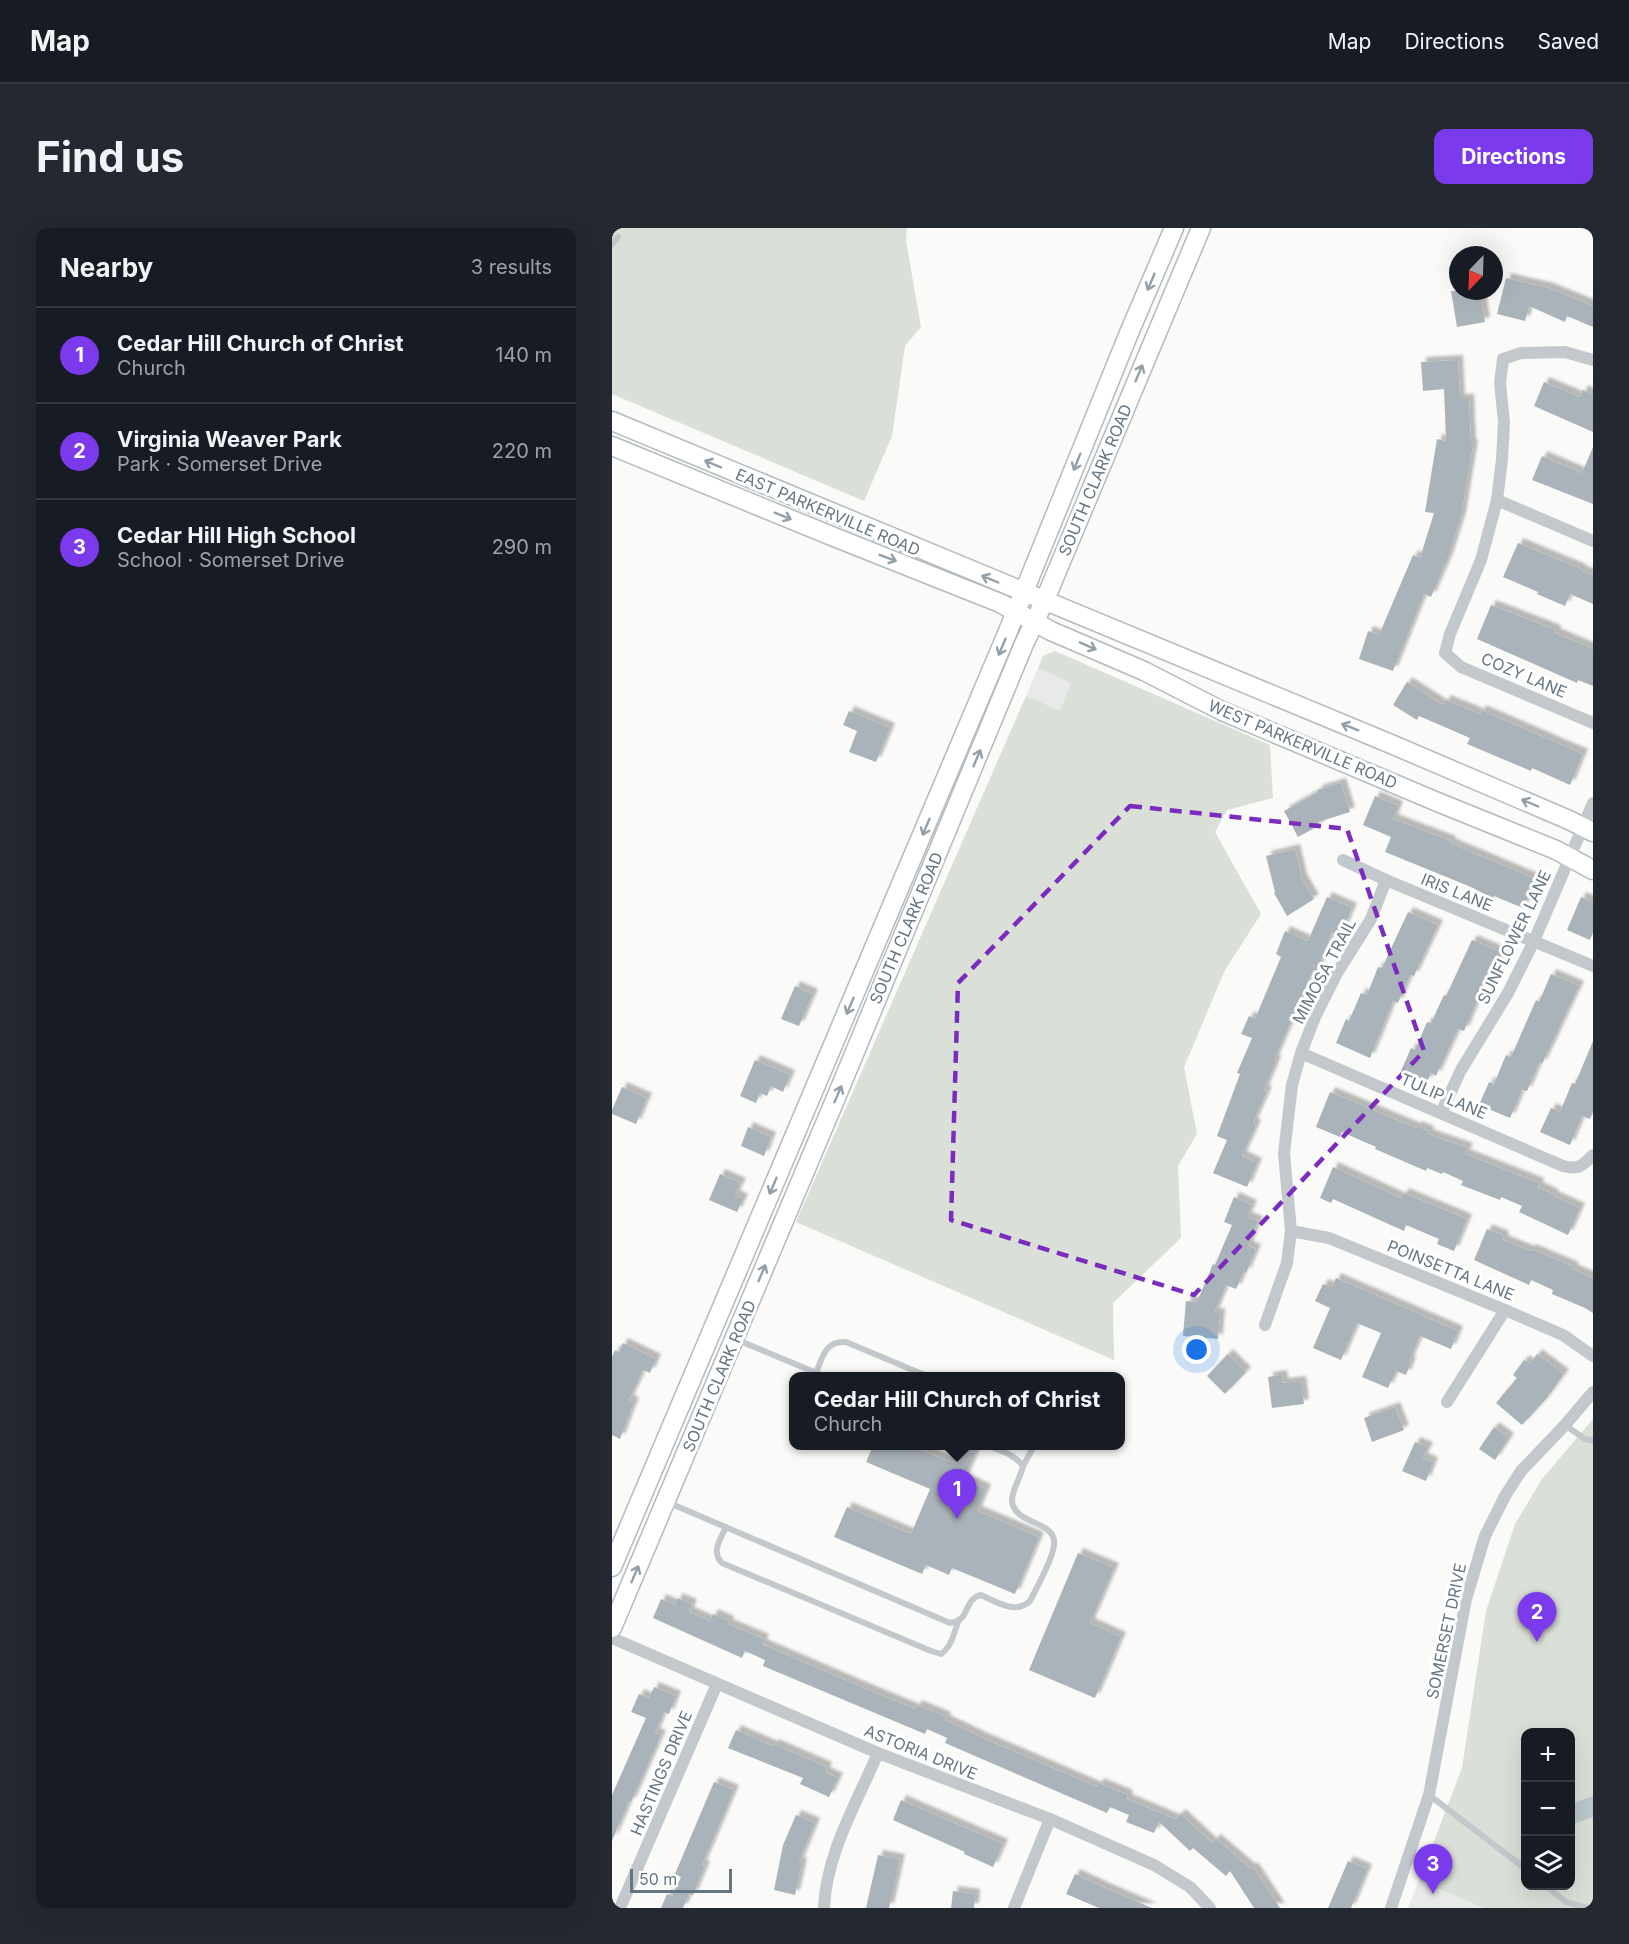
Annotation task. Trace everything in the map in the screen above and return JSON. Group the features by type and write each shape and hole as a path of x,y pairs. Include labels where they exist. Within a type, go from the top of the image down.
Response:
{"main road":[{"name":"SOUTH CLARK ROAD","path":"612,1567 1024,593 1174,228"},
{"name":"SOUTH CLARK ROAD","path":"612,1628 735,1339 1024,644 1044,602 1201,228"},
{"name":"EAST PARKERVILLE ROAD","path":"612,421 1044,602"},
{"name":"EAST PARKERVILLE ROAD","path":"612,446 1000,603 1016,612"},
{"name":"WEST PARKERVILLE ROAD","path":"1044,602 1412,753 1588,830"},
{"name":"WEST PARKERVILLE ROAD","path":"1016,612 1144,671 1222,711 1556,850 1593,870"},
{"path":"712,1330 735,1339"},
{"path":"644,1492 666,1502"}],"street":[{"path":"1593,360 1565,352 1521,353 1503,359 1500,383 1504,422 1497,500 1593,541"},
{"name":"COZY LANE","path":"1497,500 1481,560 1450,634 1445,653 1461,667 1593,723"},
{"name":"SUNFLOWER LANE","path":"1441,1113 1461,1071 1508,993 1534,941 1570,858 1588,830 1593,803"},
{"name":"IRIS LANE","path":"1343,860 1593,966"},
{"name":"MIMOSA TRAIL","path":"1265,1325 1287,1263 1291,1231 1284,1153 1292,1085 1314,1017 1337,973 1371,919 1386,880"},
{"name":"TULIP LANE","path":"1301,1053 1563,1166 1574,1169 1583,1165 1593,1155"},
{"name":"POINSETTA LANE","path":"1291,1231 1329,1238 1505,1310 1563,1335 1593,1356"},
{"path":"1446,1402 1505,1310"},
{"name":"SOMERSET DRIVE","path":"1391,1908 1430,1795 1466,1599 1485,1536 1505,1496 1521,1471 1593,1392"},
{"name":"ASTORIA DRIVE","path":"612,1638 878,1754 1050,1819 1154,1865 1190,1887 1210,1908"},
{"name":"HASTINGS DRIVE","path":"620,1908 717,1684"},
{"path":"824,1908 825,1888 833,1856 878,1754"},
{"path":"1014,1908 1050,1819"}],"lane":[{"path":"612,244 618,237"},
{"path":"735,1339 814,1372"},
{"path":"816,1372 829,1345 836,1342 846,1342 915,1372"},
{"path":"1565,1425 1585,1439 1593,1441"},
{"path":"1000,1450 1019,1460 1023,1466"},
{"path":"726,1527 716,1550 717,1558 722,1563 940,1654 950,1644 958,1622 963,1618 976,1596 981,1595 1015,1609 1030,1601 1054,1548 1052,1534 1046,1528 1023,1518 1012,1503 1023,1466 1032,1450"},
{"path":"666,1502 950,1623 958,1622"},
{"path":"1430,1795 1521,1865"},
{"path":"1551,1890 1566,1902 1587,1908"}],"highlighted area":[{"path":"1130,806 1347,829 1424,1051 1194,1295 951,1220 958,983"}],"shaded area":[{"path":"612,228 907,228 906,241 921,327 905,346 892,436 864,501 612,394"},
{"path":"1055,651 1270,745 1273,798 1227,810 1215,832 1261,914 1225,970 1184,1067 1197,1134 1178,1166 1181,1238 1113,1303 1114,1360 796,1222 1026,696 1060,711 1071,683 1038,668 1043,656"},
{"path":"1038,668 1072,683 1060,712 1026,696"},
{"path":"1593,1419 1593,1908 1484,1908 1419,1880 1462,1768 1486,1611 1515,1524 1542,1479"},
{"path":"1593,1796 1593,1817 1575,1824 1575,1803"},
{"path":"1419,1880 1484,1908 1408,1908"}],"building":[{"path":"1506,278 1549,288 1593,306 1593,327 1567,316 1565,322 1529,306 1525,321 1497,314 1500,300 1503,300"},
{"path":"1452,300 1481,300 1485,322 1457,327"},
{"path":"1458,360 1460,399 1469,399 1471,444 1473,445 1461,517 1448,558 1431,597 1424,594 1393,671 1359,659 1368,631 1379,635 1413,555 1420,558 1434,513 1425,512 1437,439 1446,441 1444,389 1423,391 1421,362"},
{"path":"1544,382 1580,397 1583,390 1593,395 1593,432 1534,406"},
{"path":"1593,447 1593,504 1532,480 1542,456 1582,473"},
{"path":"1518,543 1593,575 1593,604 1570,594 1565,606 1503,577"},
{"path":"1491,605 1556,630 1555,633 1593,649 1593,686 1578,680 1577,683 1477,639"},
{"path":"1407,682 1443,705 1446,700 1480,714 1481,710 1583,754 1570,785 1467,744 1470,738 1419,716 1417,720 1393,705"},
{"path":"849,711 890,728 876,762 849,752 857,731 843,725"},
{"path":"1341,783 1350,812 1318,822 1320,825 1298,837 1284,811 1318,792 1317,790"},
{"path":"1375,796 1398,806 1393,819 1451,841 1450,843 1535,879 1523,908 1494,896 1494,899 1471,887 1385,852 1391,837 1363,825"},
{"path":"1295,849 1302,879 1314,899 1287,916 1274,893 1266,856"},
{"path":"1327,897 1352,908 1340,936 1332,932 1316,972 1313,970 1274,1060 1276,1061 1264,1090 1267,1091 1253,1123 1256,1125 1242,1156 1257,1163 1247,1187 1213,1173 1227,1140 1217,1136 1240,1074 1237,1073 1252,1038 1241,1034 1249,1016 1255,1019 1281,957 1276,954 1285,931 1308,941"},
{"path":"1581,897 1593,902 1593,932 1590,940 1567,930"},
{"path":"1408,912 1438,925 1414,976 1410,975 1398,1003 1393,1001 1370,1058 1336,1043 1361,993 1367,995 1378,967 1382,968"},
{"path":"1472,940 1503,953 1464,1031 1458,1029 1436,1076 1431,1073 1427,1082 1401,1071 1411,1048 1415,1050 1427,1022 1431,1023 1444,995 1446,996"},
{"path":"1551,974 1579,986 1542,1064 1539,1063 1527,1091 1522,1090 1510,1118 1479,1105 1489,1082 1494,1084 1506,1055 1511,1057 1536,1000 1539,1002"},
{"path":"795,986 813,994 799,1026 781,1019"},
{"path":"1593,1041 1593,1112 1590,1119 1582,1116 1570,1145 1540,1132 1551,1108 1560,1112 1572,1083 1575,1084"},
{"path":"755,1060 790,1075 783,1092 771,1086 767,1096 760,1093 756,1103 740,1096"},
{"path":"622,1087 647,1098 636,1124 612,1114"},
{"path":"1330,1092 1416,1128 1417,1126 1429,1131 1428,1134 1468,1148 1465,1154 1539,1183 1538,1187 1580,1208 1568,1235 1519,1212 1522,1206 1461,1185 1463,1181 1443,1172 1442,1174 1427,1168 1426,1171 1342,1132 1340,1137 1316,1127"},
{"path":"748,1127 771,1137 764,1156 741,1146"},
{"path":"1333,1167 1401,1198 1404,1193 1467,1219 1454,1251 1437,1244 1439,1239 1406,1225 1404,1231 1333,1199 1331,1203 1320,1198"},
{"path":"720,1174 741,1183 735,1195 743,1199 737,1212 709,1200"},
{"path":"1234,1197 1252,1205 1247,1217 1258,1221 1248,1246 1256,1249 1236,1289 1226,1285 1214,1313 1220,1313 1218,1339 1183,1336 1186,1301 1197,1302 1213,1264 1215,1265 1232,1225 1224,1222"},
{"path":"1487,1229 1504,1236 1503,1240 1574,1267 1572,1269 1593,1278 1593,1313 1552,1294 1553,1290 1531,1280 1529,1285 1474,1260"},
{"path":"1336,1278 1458,1331 1451,1349 1420,1336 1409,1361 1411,1362 1406,1375 1396,1371 1388,1388 1362,1377 1381,1333 1357,1323 1341,1360 1313,1348 1330,1308 1315,1301 1323,1284 1332,1287"},
{"path":"623,1343 656,1359 650,1373 643,1370 629,1400 634,1402 620,1439 612,1435 612,1357 615,1350 619,1352"},
{"path":"1228,1354 1246,1372 1225,1394 1207,1376"},
{"path":"1537,1354 1564,1374 1546,1399 1522,1425 1496,1403 1517,1378 1513,1375 1524,1360 1530,1364"},
{"path":"1282,1375 1283,1383 1301,1381 1304,1404 1272,1408 1268,1377"},
{"path":"1395,1407 1404,1430 1372,1442 1364,1418"},
{"path":"1494,1427 1509,1438 1495,1460 1479,1449"},
{"path":"1415,1442 1428,1447 1423,1458 1433,1462 1426,1481 1402,1471"},
{"path":"871,1450 921,1450 956,1464 961,1450 975,1453 964,1479 986,1489 977,1511 1039,1537 1015,1594 952,1568 949,1575 926,1565 922,1574 834,1537 847,1507 911,1534 930,1489 866,1462"},
{"path":"1078,1553 1114,1568 1090,1623 1121,1637 1095,1698 1029,1670"},
{"path":"677,1598 692,1604 689,1612 710,1621 713,1614 729,1621 728,1624 764,1639 762,1644 871,1691 915,1709 917,1705 946,1717 945,1720 981,1737 1097,1787 1099,1783 1128,1795 1127,1799 1175,1819 1181,1814 1212,1843 1216,1839 1251,1869 1253,1867 1280,1908 1254,1908 1230,1871 1226,1876 1193,1848 1190,1851 1159,1822 1154,1833 1126,1822 1129,1815 1110,1807 1107,1813 945,1743 947,1738 927,1729 925,1734 763,1666 765,1660 745,1651 742,1658 653,1618 661,1599 675,1605"},
{"path":"654,1687 676,1696 669,1714 664,1712 655,1733 661,1735 612,1841 612,1795 646,1718 631,1712 639,1694 649,1698"},
{"path":"736,1730 827,1767 825,1772 838,1778 829,1797 800,1784 803,1778 728,1748"},
{"path":"714,1782 734,1790 702,1865 705,1866 693,1895 689,1894 683,1908 661,1908 667,1894 672,1896 681,1877 675,1874"},
{"path":"901,1800 1003,1844 993,1867 893,1820"},
{"path":"796,1815 815,1823 799,1862 802,1863 795,1895 774,1890 783,1845"},
{"path":"878,1855 900,1859 889,1908 866,1908"},
{"path":"1348,1861 1367,1869 1351,1908 1328,1908"},
{"path":"1075,1874 1152,1908 1099,1908 1066,1894"},
{"path":"953,1891 975,1894 974,1908 951,1908"}],"place":[{"name":"Cedar Hill Church of Christ","path":"957,1519"},
{"name":"Virginia Weaver Park","path":"1537,1642"},
{"name":"Cedar Hill High School","path":"1433,1894"}]}
